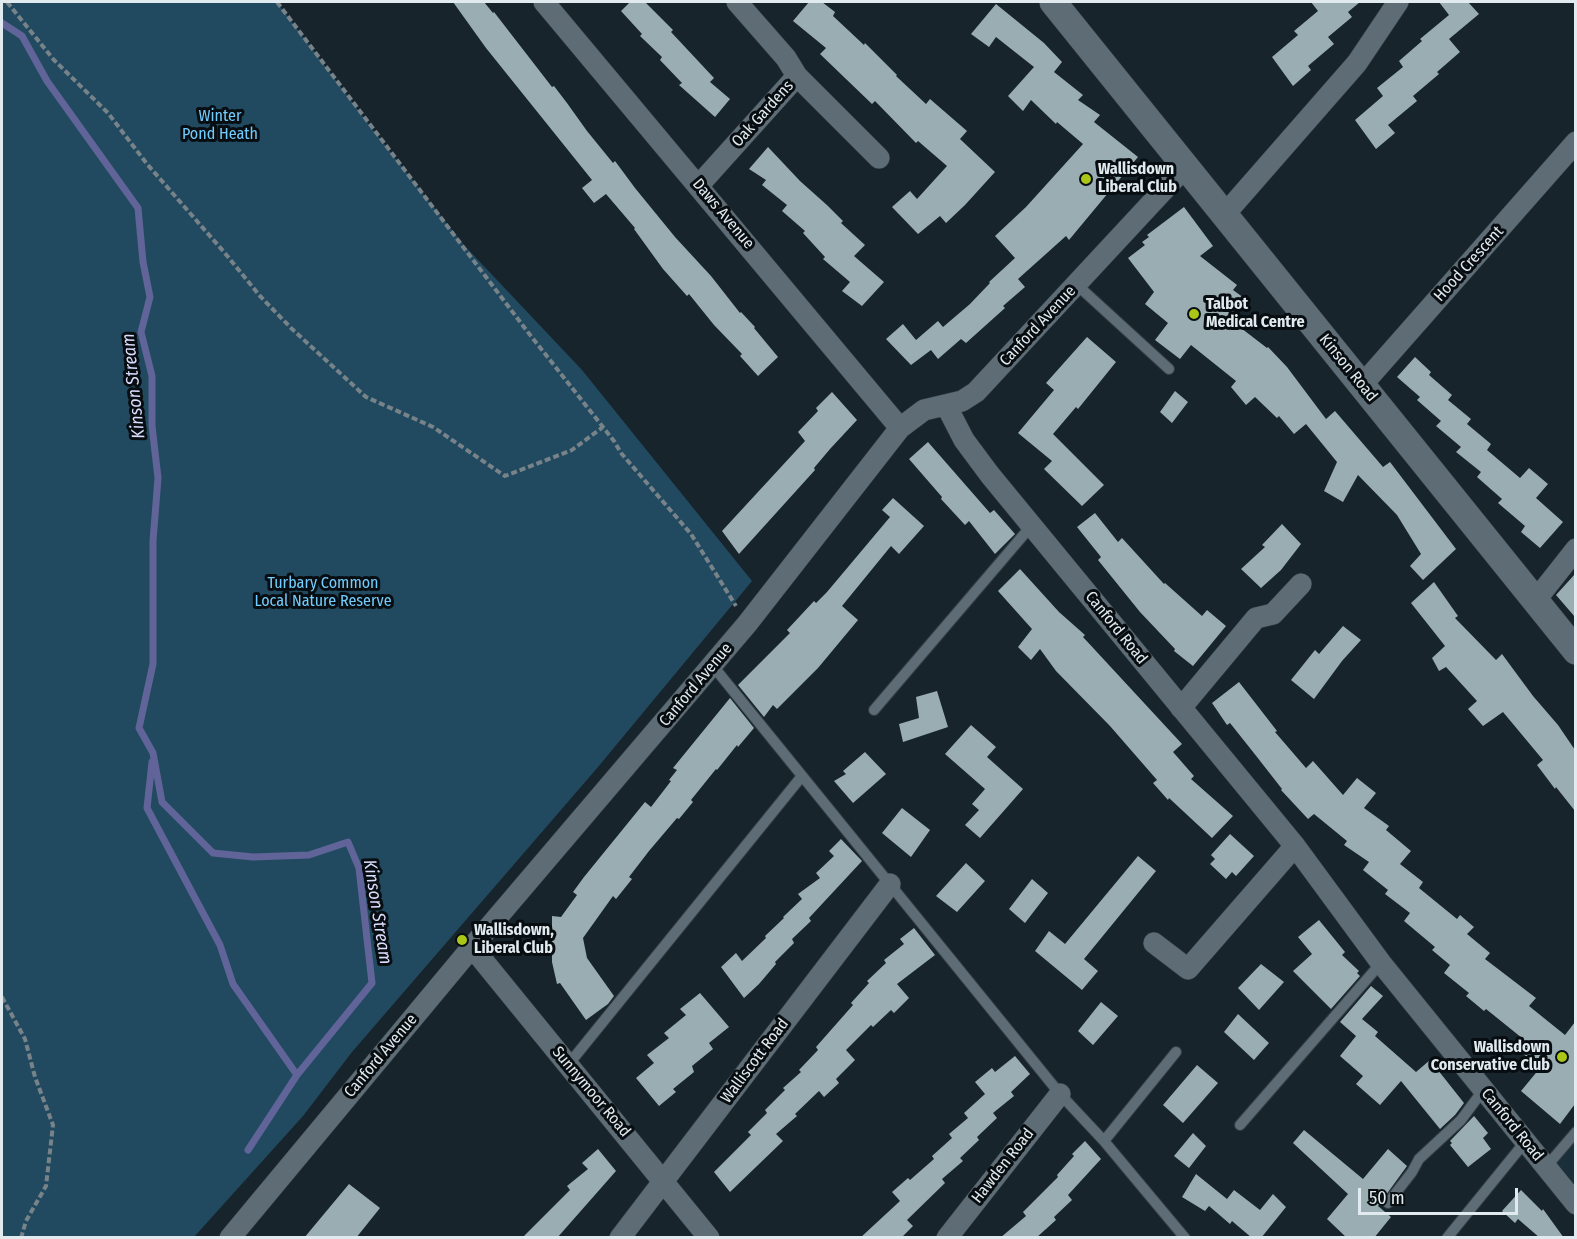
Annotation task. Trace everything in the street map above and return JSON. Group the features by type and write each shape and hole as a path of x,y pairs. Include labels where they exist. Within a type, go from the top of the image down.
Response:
{"street":[{"name":"Daws Avenue","path":"544,2 900,428"},
{"path":"737,2 786,58 797,76"},
{"name":"Kinson Road","path":"1053,2 1575,651"},
{"path":"1225,214 1357,63 1398,2"},
{"name":"Oak Gardens","path":"699,185 797,76 879,158"},
{"name":"Hood Crescent","path":"1362,385 1575,142"},
{"name":"Canford Avenue","path":"230,1238 472,947 713,666 900,428 924,410 962,401 976,392 1186,166"},
{"name":"Canford Road","path":"946,405 964,440 1295,846 1382,963 1575,1204"},
{"path":"1535,601 1575,549"},
{"path":"1181,708 1256,618 1273,615 1301,584"},
{"path":"1154,942 1188,969 1295,846"},
{"name":"Walliscott Road","path":"620,1238 890,884"},
{"name":"Sunnymoor Road","path":"472,947 710,1238"},
{"name":"Hawden Road","path":"947,1238 1060,1094"}],"lane":[{"path":"1076,284 1169,369"},
{"path":"874,710 1032,525"},
{"path":"713,666 1060,1094 1104,1141 1185,1238"},
{"path":"568,1065 802,776"},
{"path":"1240,1125 1382,963"},
{"path":"1104,1141 1176,1052"},
{"path":"1388,1203 1419,1159 1461,1120 1484,1089"},
{"path":"1546,1167 1575,1132"},
{"path":"1447,1238 1525,1142"}],"path":[{"path":"7,2 54,60 108,113 147,164 260,296 366,397 433,427 505,476 572,450 603,427"},
{"path":"277,2 621,453 691,534 747,624"},
{"path":"2,997 25,1039 35,1077 53,1125 46,1186 26,1221 21,1238"}],"shaded area":[{"path":"1575,1131 1575,1204 1546,1167"}],"green space":[{"name":"Turbary Common Local Nature Reserve","path":"2,2 277,2 370,126 463,244 582,370 752,581 598,767 352,1052 303,1116 194,1237 2,1237"}],"building":[{"path":"453,2 484,2 494,12 613,163 615,161 675,237 711,276 740,313 755,327 778,357 758,376 740,356 742,354 689,294 687,296 663,269 635,228 606,194 594,203 582,188 592,180 486,48"},
{"path":"630,2 645,2 673,30 671,32 714,78 710,82 730,99 715,117 679,85 682,83 660,60 662,57 640,36 642,34 621,11"},
{"path":"809,2 822,2 835,12 833,16 864,45 865,43 926,104 930,99 967,131 960,139 995,172 946,223 940,216 918,234 892,207 910,191 917,199 947,166 918,141 916,143 875,101 872,104 820,54 826,48 793,21"},
{"path":"1311,2 1360,2 1348,12 1352,17 1328,37 1334,44 1308,66 1311,70 1293,86 1272,57 1298,35 1294,31 1318,11"},
{"path":"1439,2 1468,2 1479,14 1449,39 1460,52 1413,96 1417,101 1388,125 1395,133 1376,149 1355,120 1383,96 1377,88 1403,67 1399,61 1422,41 1420,39 1449,15"},
{"path":"996,4 1044,43 1062,62 1054,72 1083,95 1078,100 1100,115 1094,122 1138,157 1069,240 1066,236 1018,279 1025,287 1003,306 1005,308 966,343 961,339 938,359 931,350 911,365 886,339 903,324 916,340 938,321 943,327 970,304 989,282 1015,258 995,236 1026,207 1083,144 1057,122 1056,124 1031,100 1023,111 1008,96 1034,67 996,37 989,47 971,34"},
{"path":"768,147 865,245 854,256 884,282 862,306 842,291 850,282 823,259 825,257 803,233 805,231 782,211 787,205 762,185 766,180 749,169"},
{"path":"1184,207 1213,246 1200,256 1237,285 1233,290 1244,298 1228,318 1268,347 1287,367 1326,419 1335,411 1383,467 1390,462 1456,549 1423,580 1410,566 1421,554 1397,515 1358,475 1343,502 1324,491 1337,462 1306,424 1294,434 1279,416 1277,418 1255,397 1246,405 1231,387 1236,381 1191,345 1180,359 1155,340 1168,323 1145,304 1154,292 1128,258 1145,245 1142,242 1149,237 1147,235"},
{"path":"1087,337 1116,362 1078,409 1076,407 1053,434 1104,485 1082,506 1044,469 1052,461 1018,433 1054,390 1046,383"},
{"path":"1415,357 1431,372 1429,375 1452,395 1448,400 1471,419 1467,424 1491,444 1487,450 1520,478 1529,468 1548,484 1536,498 1563,522 1540,548 1521,532 1525,526 1498,503 1502,499 1477,477 1481,472 1456,452 1461,447 1436,426 1441,421 1417,400 1420,397 1397,377"},
{"path":"1175,391 1188,402 1172,423 1160,412"},
{"path":"832,392 857,420 739,554 722,531 805,441 798,432 818,411 816,408"},
{"path":"928,442 990,513 994,510 1015,534 995,554 969,521 965,525 941,499 942,497 909,459"},
{"path":"893,498 924,526 899,554 891,546 842,606 858,620 818,668 777,709 773,705 764,717 738,685 790,633 787,630 814,601 816,603 827,592 890,517 882,510"},
{"path":"1095,513 1118,542 1122,538 1164,584 1202,616 1207,610 1226,626 1193,666 1174,651 1175,649 1140,612 1098,560 1101,557 1077,527"},
{"path":"1282,524 1301,544 1281,570 1261,588 1241,569 1265,547 1262,545"},
{"path":"1020,569 1059,612 1085,635 1083,637 1182,744 1173,752 1194,776 1191,779 1233,816 1212,838 1169,798 1168,800 1153,783 1157,780 1110,726 1056,671 1040,649 1031,660 1018,647 1032,629 998,591"},
{"path":"1575,574 1575,617 1556,595"},
{"path":"1434,582 1458,616 1455,618 1496,660 1502,654 1575,750 1575,811 1537,765 1543,760 1503,712 1483,726 1468,709 1477,701 1446,667 1439,671 1432,658 1445,646 1411,603"},
{"path":"1343,626 1361,640 1314,699 1291,680 1315,650 1319,654"},
{"path":"1239,682 1277,731 1275,732 1306,768 1313,761 1343,795 1357,778 1376,793 1364,808 1389,826 1386,830 1411,851 1400,864 1423,882 1419,888 1457,919 1460,915 1474,927 1467,934 1490,953 1485,959 1536,998 1529,1006 1565,1035 1575,1022 1575,1104 1560,1124 1521,1091 1540,1068 1515,1047 1522,1038 1466,996 1469,993 1444,973 1450,965 1432,950 1435,947 1404,921 1410,913 1385,894 1388,890 1363,870 1369,862 1344,845 1347,841 1314,814 1308,819 1281,790 1230,723 1227,725 1212,703"},
{"path":"937,691 948,727 903,742 899,724 919,718 916,697"},
{"path":"730,698 754,728 716,769 691,800 693,802 649,851 629,877 632,879 616,899 613,896 583,938 587,958 614,996 608,1004 586,1020 560,983 557,984 552,962 552,916 561,917 577,895 573,892 645,802 651,807 671,781 669,780 677,770 673,768"},
{"path":"971,725 996,747 987,757 1023,789 980,838 965,825 979,810 972,804 985,789 945,754"},
{"path":"865,752 886,774 853,803 834,781 846,774 843,771"},
{"path":"902,808 930,830 911,857 882,833"},
{"path":"1230,834 1254,856 1236,876 1232,872 1226,879 1210,864 1215,859 1211,855"},
{"path":"841,839 862,861 809,918 811,921 792,939 794,943 744,998 721,967 736,953 742,961 766,938 765,936 802,899 798,894 820,878 816,873 834,856 829,851"},
{"path":"1138,856 1156,871 1084,959 1098,971 1082,990 1035,951 1049,931 1065,944"},
{"path":"966,863 985,881 957,912 936,896"},
{"path":"1032,879 1048,893 1025,923 1009,909"},
{"path":"1319,920 1345,952 1342,955 1359,971 1357,973 1360,976 1331,1009 1293,971 1312,954 1298,937"},
{"path":"914,928 935,955 897,984 909,998 894,1013 891,1010 873,1027 871,1025 846,1050 855,1060 836,1079 839,1083 824,1097 819,1091 795,1114 797,1116 776,1134 783,1141 730,1192 714,1172 751,1135 748,1132 767,1113 765,1110 785,1090 783,1088 801,1072 799,1070 818,1050 816,1047 869,983 867,981 886,963 884,960 904,944 900,939"},
{"path":"1261,964 1284,982 1259,1010 1238,988"},
{"path":"1371,986 1383,996 1362,1019 1378,1032 1375,1036 1416,1072 1430,1060 1464,1103 1440,1129 1401,1081 1380,1105 1356,1084 1363,1076 1340,1056 1356,1036 1340,1022"},
{"path":"700,993 729,1027 709,1043 713,1049 692,1066 694,1072 673,1089 676,1092 659,1106 636,1078 654,1063 647,1055 669,1038 664,1033 686,1015 680,1009"},
{"path":"1101,1002 1118,1016 1093,1045 1078,1031"},
{"path":"1238,1014 1269,1043 1254,1060 1224,1032"},
{"path":"1015,1056 1030,1074 1011,1092 1014,1096 993,1113 997,1118 960,1158 963,1161 942,1179 945,1183 907,1220 913,1226 901,1238 860,1238 900,1201 892,1192 934,1159 932,1156 952,1138 949,1134 968,1118 964,1113 985,1094 975,1082 992,1068 995,1072"},
{"path":"1197,1065 1218,1083 1183,1123 1163,1105"},
{"path":"1474,1116 1488,1133 1483,1138 1491,1149 1468,1167 1450,1145 1452,1143 1450,1141"},
{"path":"1304,1130 1363,1179 1388,1149 1407,1166 1378,1206 1391,1217 1374,1238 1347,1238 1327,1219 1348,1194 1293,1143"},
{"path":"1193,1133 1206,1146 1189,1168 1174,1156"},
{"path":"1085,1141 1101,1159 1068,1195 1072,1200 1054,1217 1056,1220 1036,1238 1000,1238 1026,1216 1023,1212 1058,1177 1057,1175 1074,1156 1072,1154"},
{"path":"598,1149 616,1171 557,1238 522,1238 570,1190 567,1186 588,1169 582,1163"},
{"path":"1196,1174 1227,1199 1234,1190 1260,1210 1273,1194 1286,1207 1261,1238 1252,1238 1232,1221 1230,1224 1209,1206 1205,1211 1182,1197"},
{"path":"349,1184 380,1208 356,1238 304,1238"},
{"path":"1521,1190 1542,1211 1543,1209 1564,1238 1540,1238 1518,1219 1515,1223 1502,1211"}],"waterway":[{"name":"Kinson Stream","path":"2,23 22,36 47,81 138,208 143,262 150,297 141,332 152,376 152,426 158,478 153,541 153,664 139,728 153,753 162,802 213,853 253,857 309,855 348,842 359,868 372,983 297,1075 248,1150"},
{"name":"Kinson Stream","path":"152,762 147,808 220,945 233,984 297,1075"}],"place":[{"name":"Wallisdown Liberal Club","path":"1086,179"},
{"name":"Talbot Medical Centre","path":"1194,314"},
{"name":"Wallisdown, Liberal Club","path":"462,940"},
{"name":"Wallisdown Conservative Club","path":"1562,1057"}],"park label":[{"name":"Winter Pond Heath","path":"220,126"}]}
